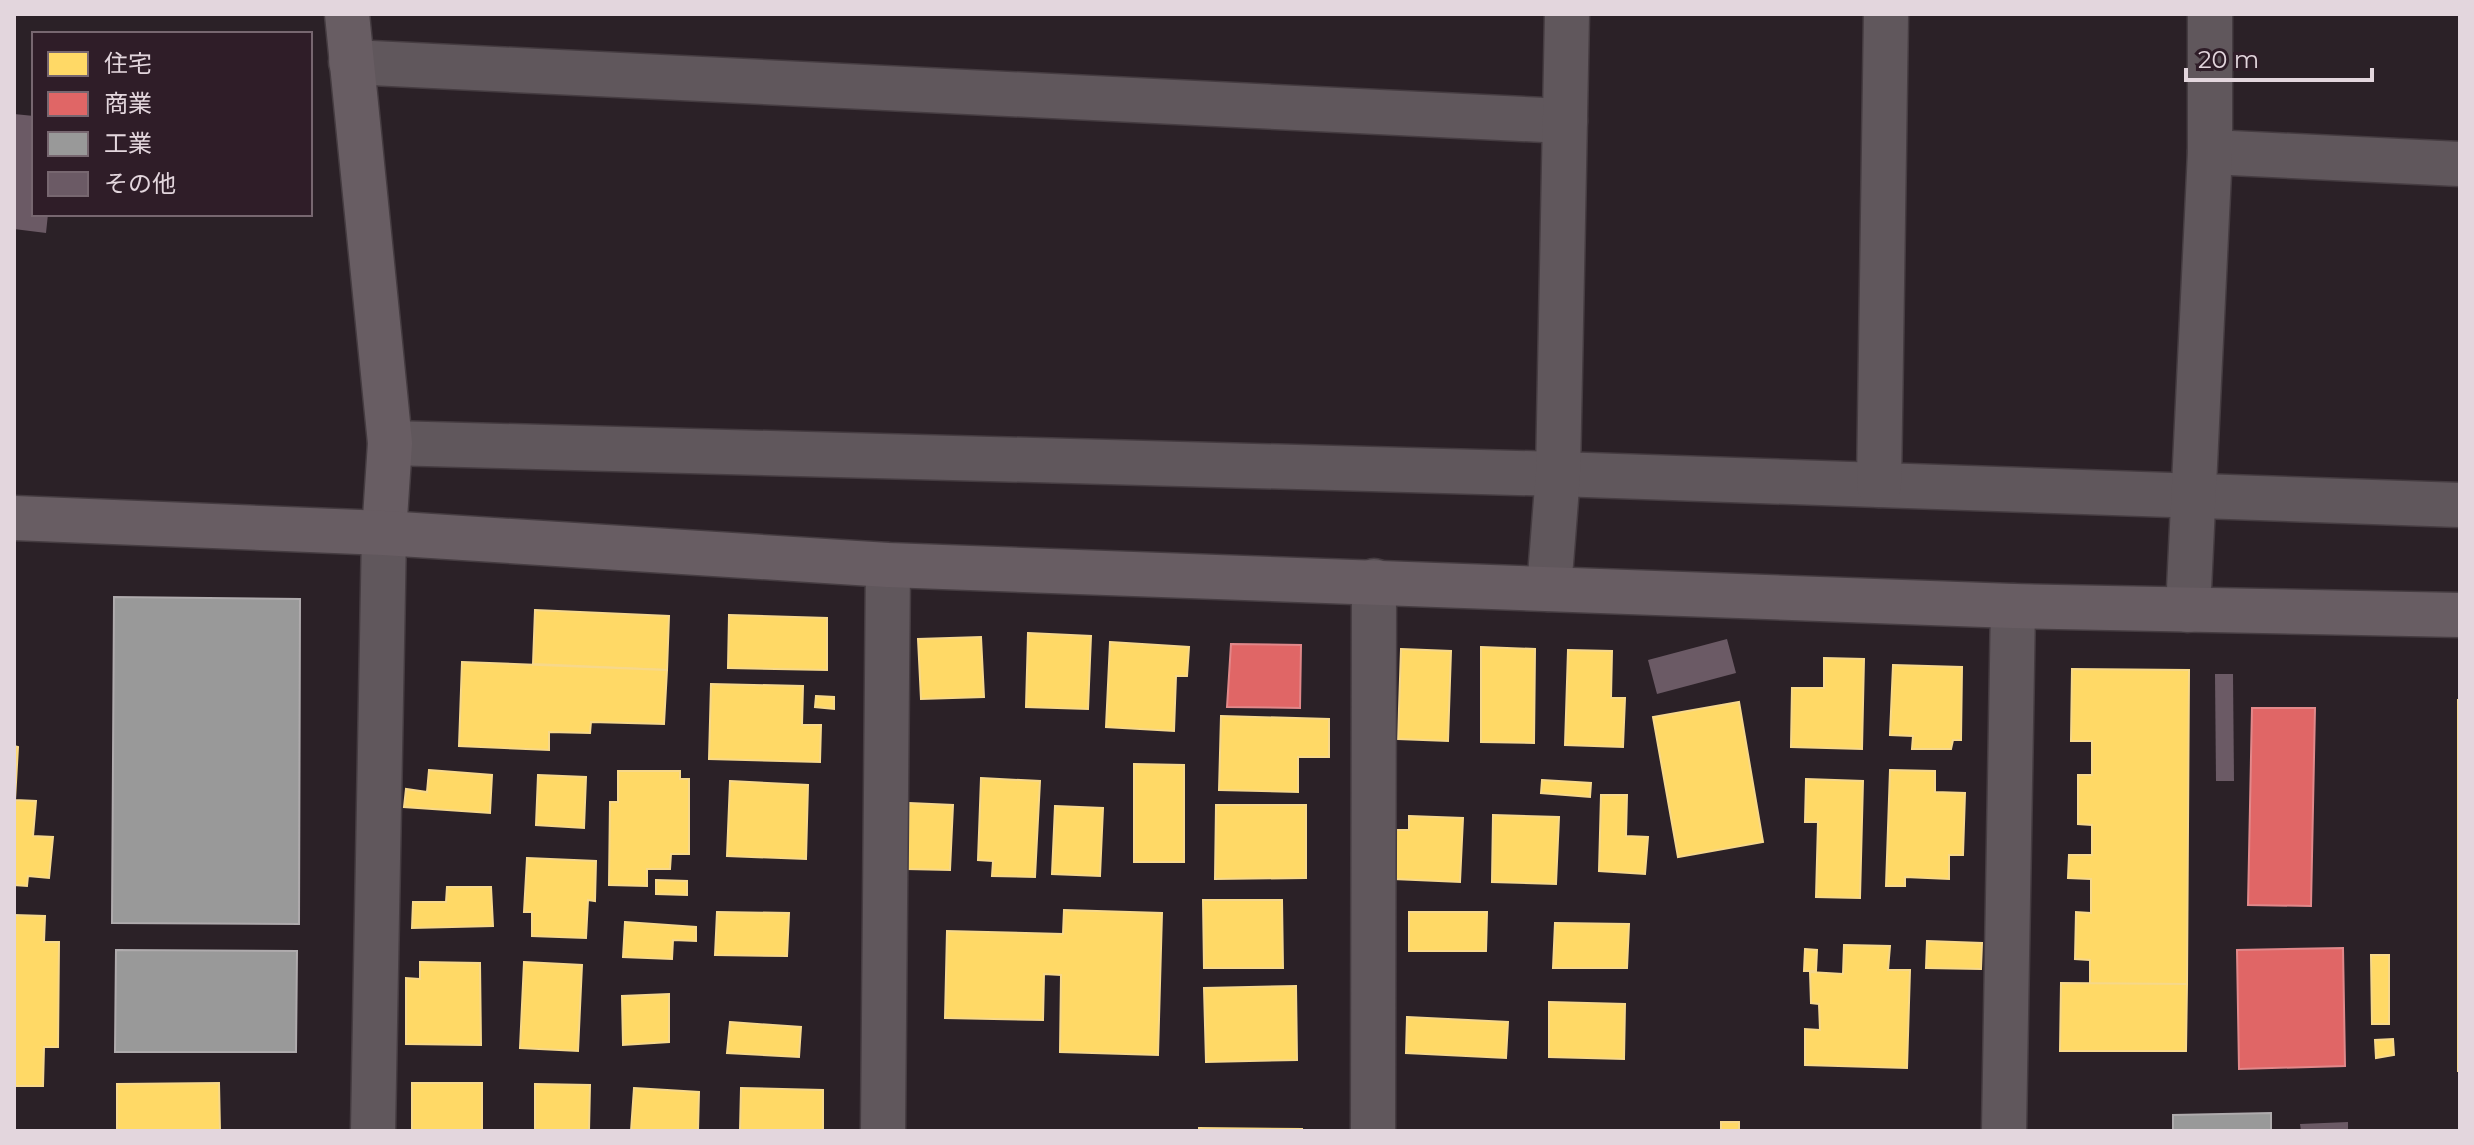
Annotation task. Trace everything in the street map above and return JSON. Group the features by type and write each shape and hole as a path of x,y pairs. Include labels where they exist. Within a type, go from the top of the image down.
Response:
{"street":[{"path":"347,14 390,443 384,533 373,1131"},
{"path":"1549,589 1558,474 1567,14"},
{"path":"1879,485 1886,14"},
{"path":"2188,610 2210,152 2210,14"},
{"path":"351,62 1565,121"},
{"path":"2210,152 2460,164"},
{"path":"390,443 1558,474 2460,505"},
{"path":"14,518 384,533 888,565 2013,606 2460,615"},
{"path":"883,1131 888,565"},
{"path":"1373,1131 1374,581"},
{"path":"2004,1131 2013,606"}],"building: 住宅":[{"path":"535,610 669,616 667,670 533,664"},
{"path":"729,615 827,618 827,670 728,668"},
{"path":"1028,633 1091,636 1088,709 1026,707"},
{"path":"981,637 984,697 921,699 918,639"},
{"path":"1110,642 1189,647 1187,676 1176,676 1174,731 1106,727"},
{"path":"1481,647 1535,649 1534,743 1481,742"},
{"path":"1401,649 1451,651 1448,741 1398,739"},
{"path":"1568,650 1612,651 1611,698 1625,698 1623,747 1565,745"},
{"path":"1824,658 1864,659 1862,749 1791,747 1792,688 1824,688"},
{"path":"462,662 667,670 664,724 591,722 590,733 549,732 549,750 459,746"},
{"path":"1893,665 1962,667 1961,740 1953,740 1951,749 1912,749 1913,736 1890,735"},
{"path":"2072,669 2189,670 2187,984 2090,984 2090,960 2075,959 2076,912 2091,913 2091,879 2068,878 2069,855 2092,855 2092,825 2078,824 2078,775 2092,775 2092,741 2071,741"},
{"path":"711,684 803,686 802,725 821,725 820,762 709,759"},
{"path":"816,696 834,697 834,709 815,707"},
{"path":"2460,700 2460,1071 2458,1071"},
{"path":"1739,702 1763,842 1678,857 1653,717"},
{"path":"1221,716 1329,719 1329,757 1298,757 1298,792 1219,790"},
{"path":"14,746 18,747 15,800 36,801 33,836 53,837 49,878 28,876 27,886 14,885"},
{"path":"1134,764 1184,765 1184,862 1134,862"},
{"path":"429,770 492,775 490,813 404,807 406,789 427,792"},
{"path":"1890,770 1935,771 1935,792 1965,793 1963,855 1949,855 1949,879 1905,877 1905,886 1886,886"},
{"path":"618,771 680,771 680,779 689,779 689,854 671,854 670,869 647,869 647,886 609,885 610,802 618,802"},
{"path":"538,775 586,777 584,828 536,825"},
{"path":"981,778 1040,781 1035,877 992,876 993,861 978,860"},
{"path":"1806,779 1863,781 1860,898 1816,897 1818,822 1805,822"},
{"path":"1542,780 1591,783 1590,797 1541,793"},
{"path":"730,781 808,785 806,859 727,856"},
{"path":"1601,795 1627,795 1626,836 1648,837 1645,874 1599,871"},
{"path":"909,803 953,805 950,870 907,869"},
{"path":"1216,805 1306,805 1306,878 1215,879"},
{"path":"1055,806 1103,808 1100,876 1052,874"},
{"path":"1493,815 1559,817 1556,884 1492,882"},
{"path":"1409,816 1463,818 1460,882 1394,879 1396,830 1409,830"},
{"path":"527,858 596,861 595,901 588,900 586,938 532,936 532,912 524,912"},
{"path":"656,880 687,881 687,895 656,894"},
{"path":"447,887 491,887 493,926 412,928 413,902 446,902"},
{"path":"1203,900 1282,900 1283,968 1204,968"},
{"path":"1064,910 1162,913 1158,1055 1060,1052 1061,975 1044,974 1043,1020 945,1018 947,931 1063,934"},
{"path":"717,912 789,913 787,956 715,955"},
{"path":"1409,912 1487,912 1486,951 1409,951"},
{"path":"14,915 45,916 44,942 59,942 58,1047 44,1047 43,1086 14,1086"},
{"path":"625,922 696,927 696,941 673,940 672,959 623,957"},
{"path":"1555,923 1629,924 1627,968 1553,968"},
{"path":"1927,941 1982,943 1981,969 1926,968"},
{"path":"1844,945 1890,946 1888,970 1910,970 1907,1068 1805,1065 1805,1029 1820,1030 1819,1004 1811,1003 1810,972 1843,974"},
{"path":"1805,949 1817,950 1816,971 1804,971"},
{"path":"2371,955 2389,955 2389,1024 2372,1024"},
{"path":"420,962 480,963 481,1045 406,1044 406,978 420,979"},
{"path":"524,962 582,965 578,1051 520,1048"},
{"path":"2061,983 2187,984 2186,1051 2060,1051"},
{"path":"1296,986 1297,1060 1206,1062 1204,988"},
{"path":"669,994 669,1042 623,1045 622,996"},
{"path":"1549,1002 1625,1004 1624,1059 1549,1057"},
{"path":"1407,1017 1508,1022 1506,1058 1406,1053"},
{"path":"730,1022 801,1027 799,1057 727,1053"},
{"path":"2393,1039 2394,1055 2376,1058 2375,1040"},
{"path":"219,1083 220,1131 117,1131 117,1084"},
{"path":"412,1083 482,1083 482,1131 412,1131"},
{"path":"535,1084 590,1085 589,1131 535,1131"},
{"path":"634,1088 699,1092 698,1131 631,1131"},
{"path":"741,1088 823,1090 823,1131 740,1131"},
{"path":"1721,1122 1739,1122 1739,1131 1721,1131"},
{"path":"1199,1128 1302,1129 1302,1131 1199,1131"}],"building: 商業":[{"path":"1231,644 1301,645 1300,708 1227,707"},
{"path":"2252,708 2315,708 2311,906 2248,905"},
{"path":"2343,948 2345,1066 2239,1069 2237,950"}],"building: 工業":[{"path":"114,597 300,599 299,924 112,923"},
{"path":"116,950 297,951 296,1052 115,1052"},
{"path":"2271,1113 2271,1131 2173,1131 2173,1115"}],"building: その他":[{"path":"14,114 32,116 32,216 48,216 46,233 14,229"},
{"path":"1727,639 1736,673 1657,694 1648,660"},
{"path":"2215,674 2233,674 2234,781 2216,781"},
{"path":"2348,1122 2348,1131 2301,1131 2300,1124"}]}
